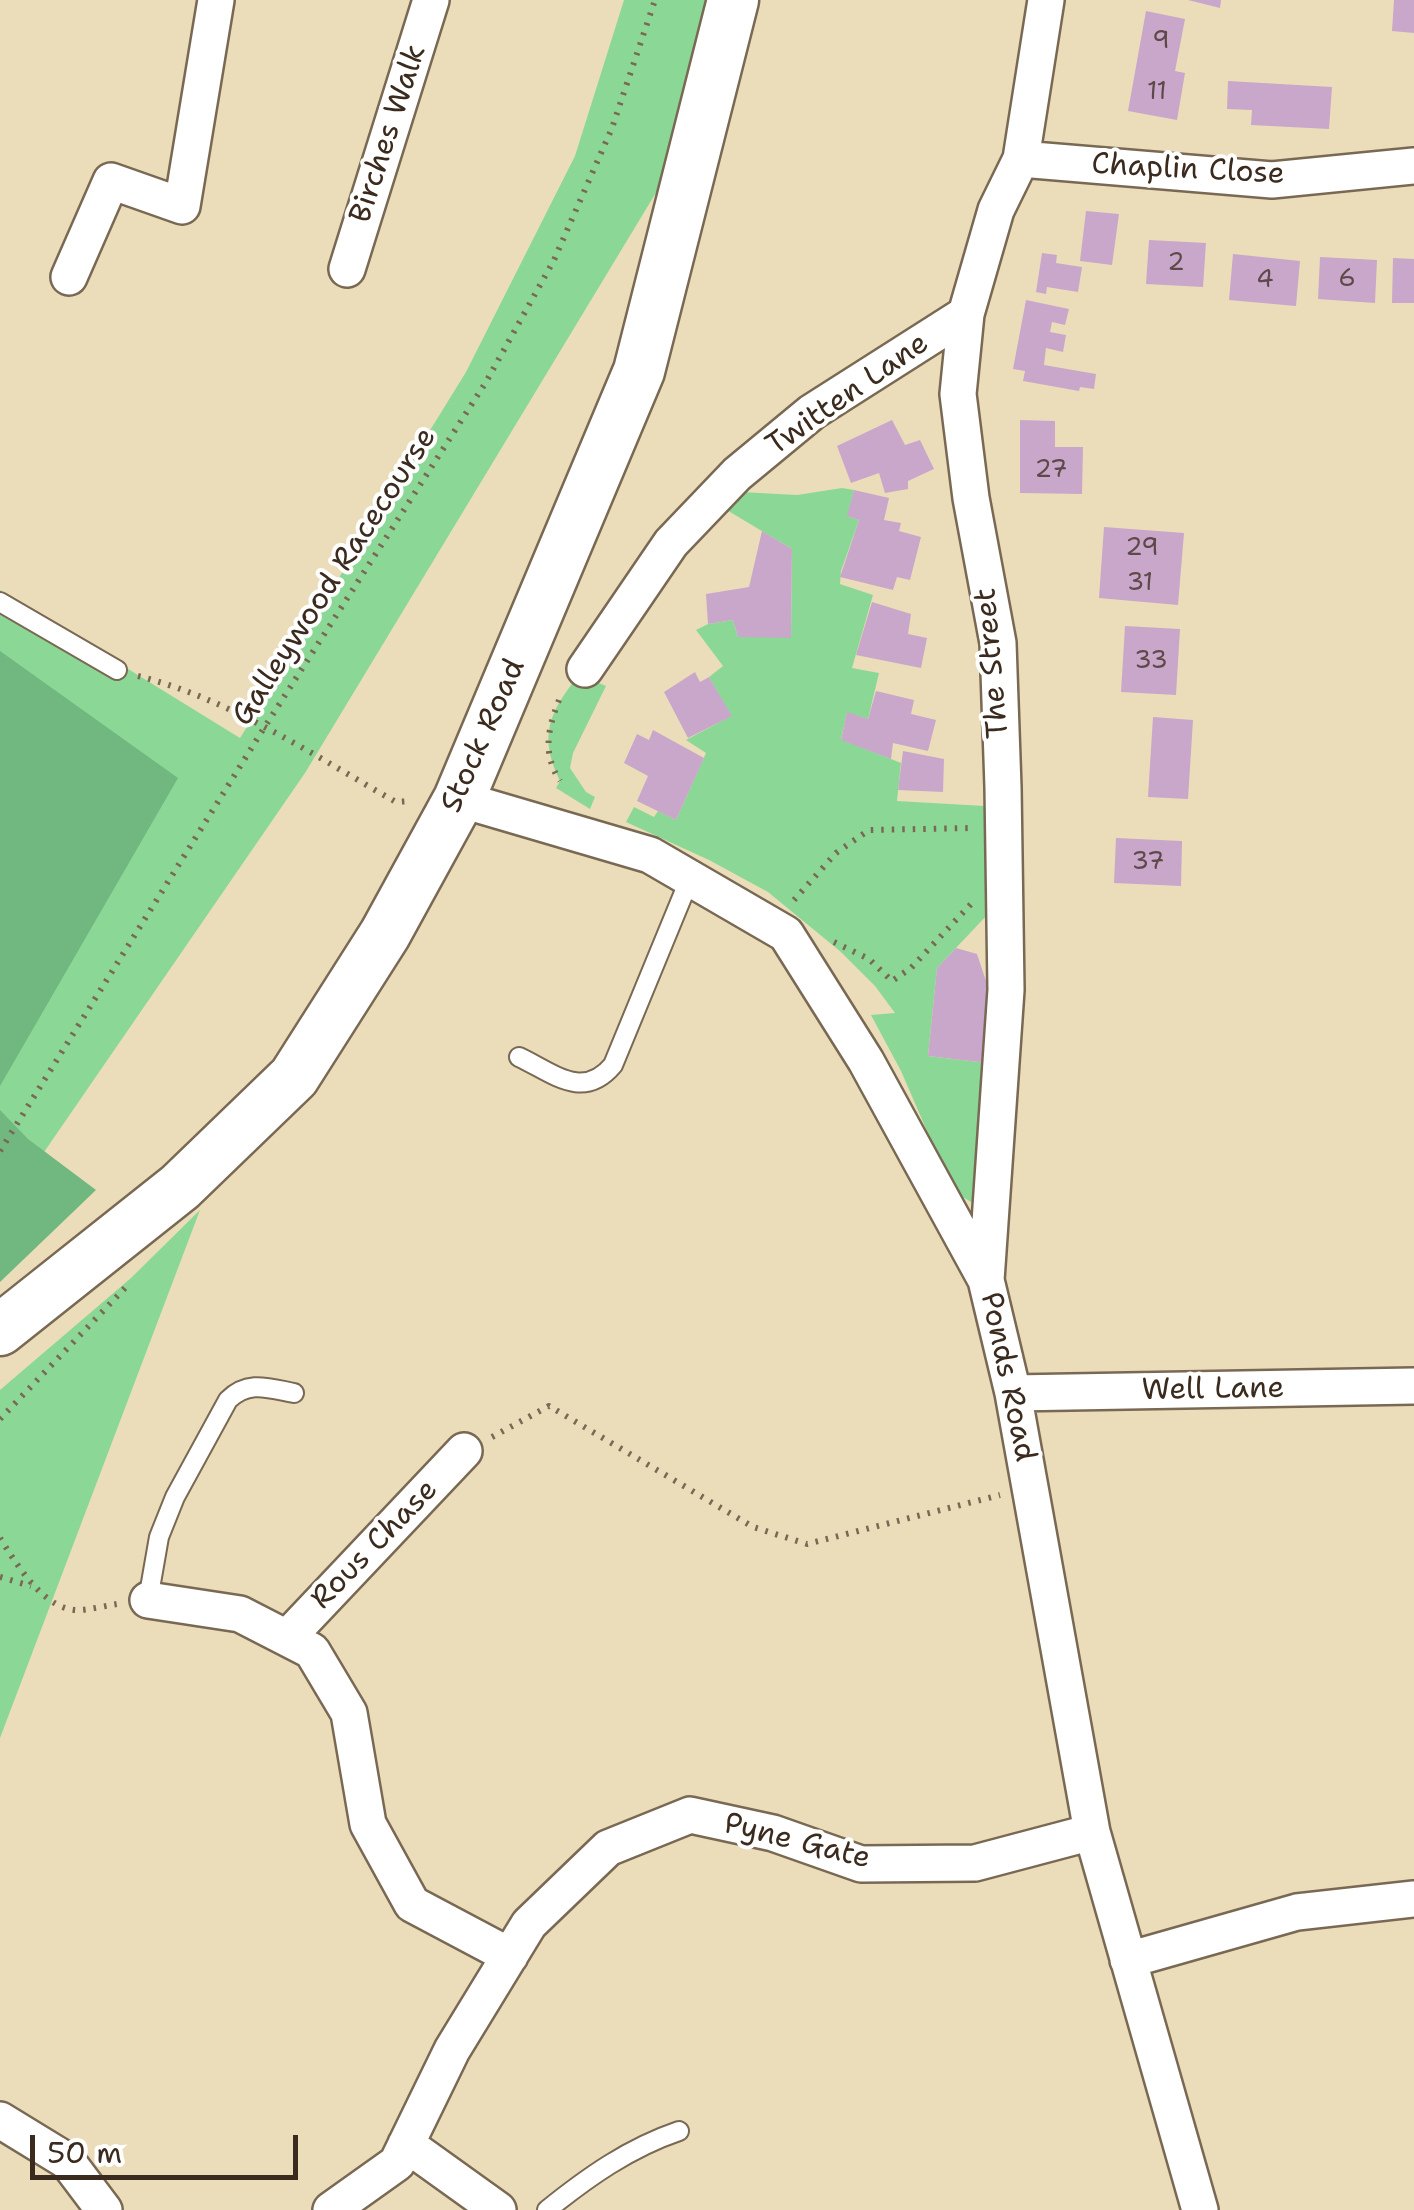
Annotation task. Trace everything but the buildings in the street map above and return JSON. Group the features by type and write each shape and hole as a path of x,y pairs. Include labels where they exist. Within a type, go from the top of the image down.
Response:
{"main road":[{"name":"Stock Road","path":"0,1330 180,1187 294,1077 385,934 460,799 639,371 733,0"}],"street":[{"path":"69,277 111,181 182,206 216,0"},
{"name":"Birches Walk","path":"346,268 431,0"},
{"name":"The Street","path":"986,1280 1006,990 984,833 998,642 971,498 958,394 966,314 996,210 1021,160 1046,0"},
{"name":"Chaplin Close","path":"1021,160 1272,180 1414,166"},
{"name":"Twitten Lane","path":"585,669 671,543 738,474 812,412 966,314"},
{"name":"Ponds Road","path":"460,799 650,854 810,946 866,1061 986,1280 1012,1394 1092,1832 1200,2210"},
{"name":"Well Lane","path":"1012,1394 1414,1386"},
{"name":"Rous Chase","path":"287,1638 464,1452"},
{"name":"Rous Chase","path":"148,1600 240,1614 312,1651 349,1713 368,1824 412,1904 510,1956"},
{"name":"Pyne Gate","path":"331,2210 397,2163 452,2050 529,1924 608,1848 690,1815 773,1833 861,1864 976,1863 1092,1832"},
{"path":"1128,1960 1296,1912 1414,1899"},
{"path":"0,2120 66,2161 104,2210"},
{"path":"406,2144 498,2210"}],"lane":[{"path":"0,602 117,670"},
{"path":"519,1057 578,1085 592,1084 604,1076 613,1066 690,878"},
{"path":"148,1600 160,1538 175,1498 228,1400 238,1390 253,1386 294,1393"},
{"path":"547,2210 609,2163 679,2131"}],"path":[{"name":"Galleywood Racecourse","path":"0,1151 486,382 554,260 612,128 654,0"},
{"path":"117,670 177,686 264,728 396,802 460,799"},
{"path":"559,700 551,720 547,756 560,781"},
{"path":"973,889 971,904 950,929 912,968 892,981 869,959 810,946 805,923 792,903 836,853 870,830 984,833"},
{"path":"0,1419 131,1282"},
{"path":"464,1452 549,1406 753,1527 807,1544 1030,1488"},
{"path":"0,1538 32,1587"},
{"path":"0,1577 32,1587 72,1610 148,1600"}],"green space":[{"path":"624,0 714,0 657,191 305,773 0,1216 0,590 240,738 466,372 575,156"},
{"path":"842,488 854,490 848,516 859,520 840,584 873,595 852,668 879,673 868,719 847,713 841,739 901,763 897,801 1002,807 989,913 937,968 928,1056 995,1064 982,1195 971,1202 953,1191 901,1071 871,1015 895,1013 875,986 841,952 768,892 626,822 634,807 654,817 658,811 676,820 706,753 686,740 731,716 709,677 723,666 696,630 733,620 738,637 791,637 792,549 725,509 741,492 797,495"},
{"path":"0,651 178,778 0,1086"},
{"path":"579,675 606,686 573,753 570,768 586,792 595,797 590,809 556,788 560,781 549,751 554,713"},
{"path":"0,1110 28,1139 96,1190 0,1282"},
{"path":"200,1210 0,1738 0,1390 131,1278"}]}
